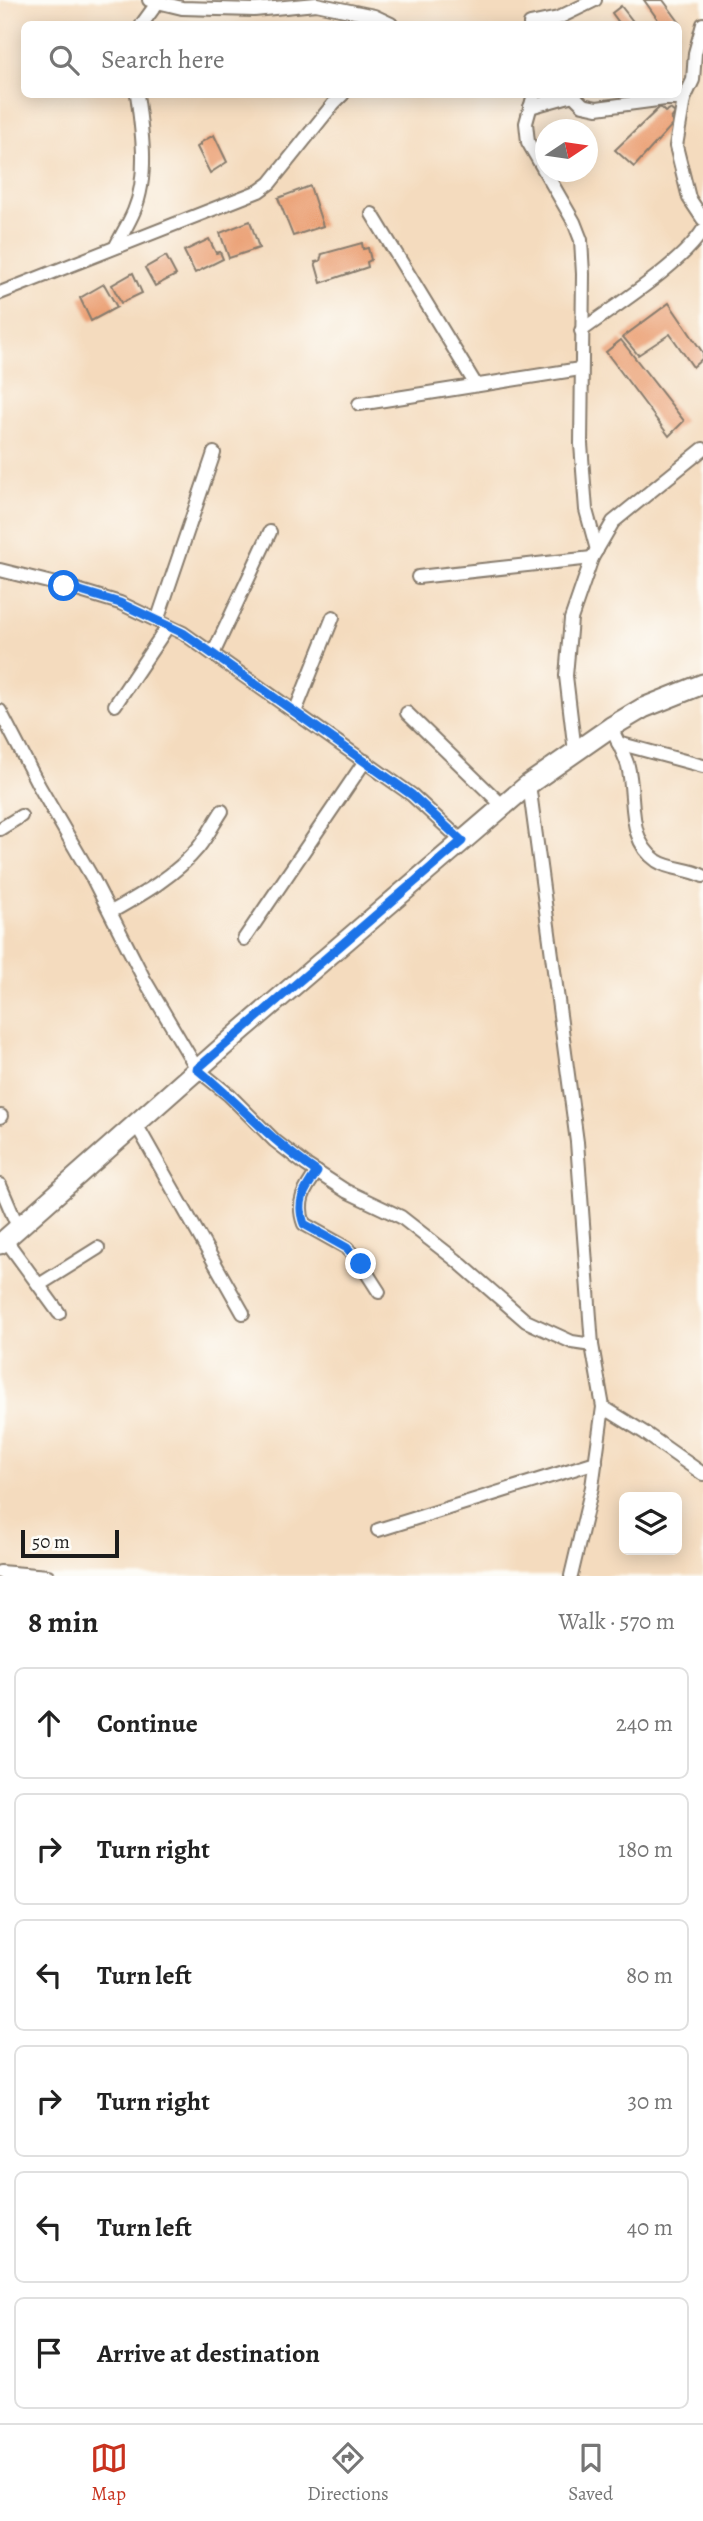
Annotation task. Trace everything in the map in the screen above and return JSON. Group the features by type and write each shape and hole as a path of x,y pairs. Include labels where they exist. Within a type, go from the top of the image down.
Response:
{"main road":[{"path":"8,1237 197,1069 529,784 575,751 614,735 643,708 703,684"}],"street":[{"path":"557,21 594,0"},
{"path":"143,21 153,1 182,8 254,10 316,4 374,16 385,21"},
{"path":"703,24 695,53 693,80 684,99 676,146 689,198 703,219"},
{"path":"116,246 135,209 142,178 142,131 138,98"},
{"path":"0,293 258,191 270,183 339,98"},
{"path":"552,98 532,101 526,123 528,142 574,222 581,240 581,444 586,510 594,554"},
{"path":"576,98 583,105 597,108 684,99"},
{"path":"372,214 476,385"},
{"path":"581,331 671,264 697,240 703,230"},
{"path":"359,404 580,369"},
{"path":"575,751 566,676 571,619 594,554 613,522 703,449"},
{"path":"115,705 163,623 214,453"},
{"path":"213,654 270,532"},
{"path":"418,577 594,554"},
{"path":"0,570 109,600 183,633 412,795 462,841"},
{"path":"295,712 333,617"},
{"path":"0,711 39,786 93,878 144,979 197,1069 229,1095 275,1141 346,1191 401,1217 456,1260 526,1321 572,1342 592,1345"},
{"path":"407,713 503,806"},
{"path":"614,735 703,766"},
{"path":"614,735 628,766 635,828 644,849 659,862 692,870 703,876"},
{"path":"244,939 365,761"},
{"path":"529,784 577,1142 592,1345 603,1407 592,1487 571,1576"},
{"path":"111,912 143,894 176,870 199,848 222,811"},
{"path":"0,829 21,816"},
{"path":"136,1124 243,1313"},
{"path":"317,1172 300,1200 300,1213 304,1224 347,1248 379,1292"},
{"path":"0,1185 8,1237 59,1313"},
{"path":"39,1285 98,1248"},
{"path":"603,1407 703,1474"},
{"path":"378,1530 596,1462"},
{"path":"0,1572 48,1576"}],"building":[{"path":"644,0 663,0 679,21 659,21"},
{"path":"621,6 633,21 618,21 612,13"},
{"path":"660,107 665,112 670,109 675,113 671,119 674,123 634,167 615,150"},
{"path":"214,135 227,162 210,173 197,147"},
{"path":"310,186 323,226 293,236 278,198"},
{"path":"250,221 259,248 229,258 220,233"},
{"path":"209,239 216,253 220,252 223,259 195,273 184,251"},
{"path":"362,243 363,249 368,248 371,260 367,262 368,267 321,283 315,262 320,261 322,254"},
{"path":"166,256 176,275 155,286 145,268"},
{"path":"133,273 142,293 121,303 112,285"},
{"path":"104,284 117,307 91,321 80,298"},
{"path":"669,303 703,353 703,358 693,367 670,334 638,355 623,337"},
{"path":"621,340 684,421 669,436 606,352"}],"route":[{"path":"64,586 120,603 183,633 412,795 462,841 197,1069 229,1095 275,1141 317,1172 300,1200 300,1213 304,1224 347,1248 361,1264"}]}
